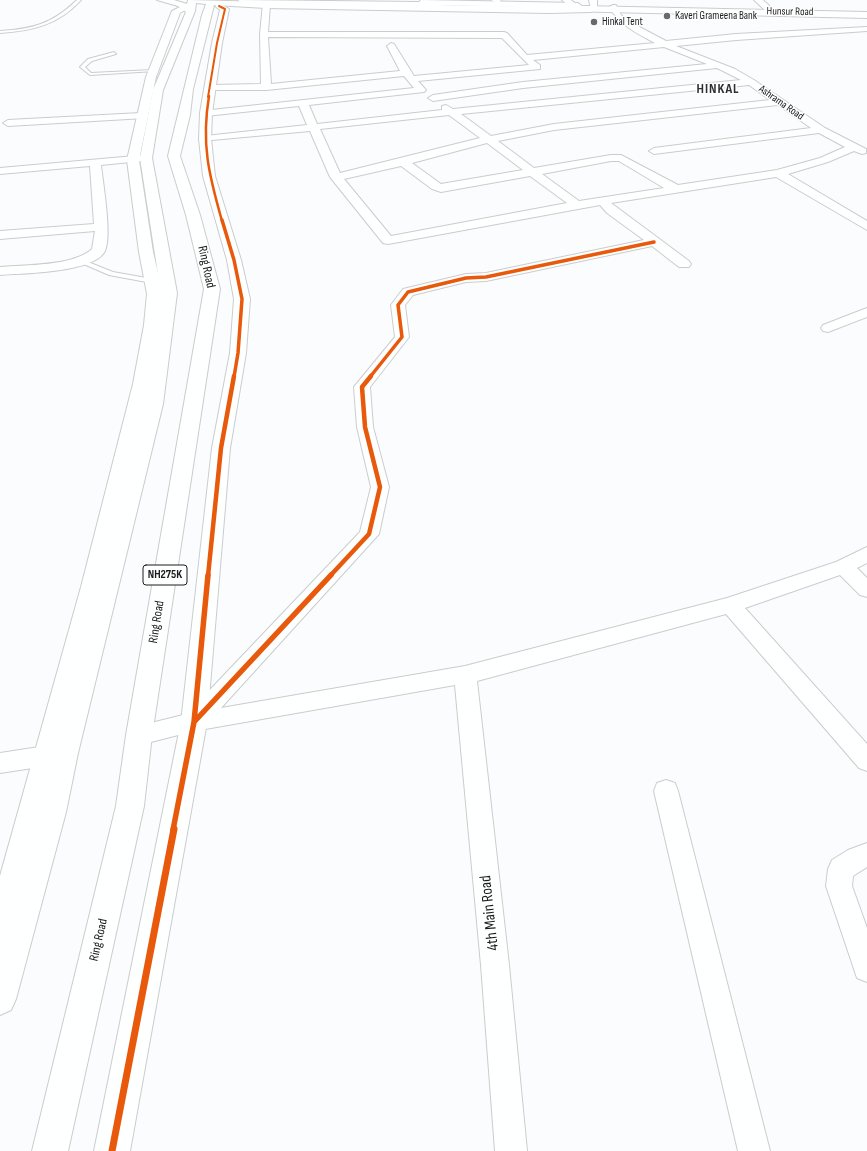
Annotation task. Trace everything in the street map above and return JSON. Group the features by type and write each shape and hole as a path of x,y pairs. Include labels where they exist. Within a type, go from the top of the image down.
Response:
{"main road":[{"path":"162,0 181,4 241,2 549,6 593,5"},
{"path":"346,0 549,6"},
{"path":"462,0 572,3 613,8 867,14"},
{"path":"241,2 266,5 549,10 593,5"},
{"path":"0,999 52,812 56,754 92,588 142,384 152,325 155,294 146,252 139,159 141,116 153,71 172,37 200,4"},
{"path":"112,1151 194,722 221,448 238,353 242,299 234,260 209,176 205,139 206,113 217,43 225,9 200,4"},
{"name":"Ring Road","path":"50,1151 130,806 139,735 212,289 193,215 174,156 184,115 200,4"},
{"name":"Hunsur Road","path":"613,8 867,14"},
{"path":"0,930 56,754 155,396 169,294 139,159 172,37"}],"street":[{"path":"758,0 771,11"},
{"path":"266,5 264,34 266,87"},
{"name":"Ashrama Road","path":"613,8 624,22 663,45 719,65 751,82 820,130 867,153"},
{"path":"526,58 736,37 867,29"},
{"path":"210,88 266,87 538,66 526,58 504,34 264,34"},
{"path":"391,46 409,76 422,90 487,140 577,205"},
{"path":"433,98 522,85 719,65"},
{"path":"205,139 451,112 751,82"},
{"path":"255,87 261,106"},
{"path":"206,113 422,90"},
{"path":"336,177 403,162 487,140 554,127 780,102"},
{"path":"303,103 336,177 388,240 577,205 778,174 824,160 855,147"},
{"path":"8,123 141,116"},
{"path":"654,151 820,130"},
{"path":"403,162 436,187 441,188 530,171 611,158 621,158 676,190"},
{"path":"0,171 139,159"},
{"path":"0,271 64,265 92,257 98,251 101,227 95,163"},
{"path":"778,174 867,226"},
{"path":"603,201 611,210 684,264"},
{"path":"0,235 101,227"},
{"path":"194,722 369,534 380,487 365,427 362,387 402,338 398,304 408,292 466,278 486,276 654,242"},
{"path":"828,328 867,312"},
{"path":"139,735 194,722 465,675 730,605 843,567 867,554"},
{"path":"843,567 867,590"},
{"path":"730,605 867,762"},
{"name":"4th Main Road","path":"465,675 496,965 511,1151"},
{"path":"0,763 56,754"},
{"path":"666,791 754,1151"},
{"path":"867,855 857,859 841,869 839,886 867,968"}],"lane":[{"path":"0,32 42,27 53,21 79,0"},
{"path":"114,54 90,60 82,67 90,74 153,71"},
{"path":"81,261 111,274 152,281"}],"cycle path":[{"path":"112,1151 194,722 221,448 238,353 242,299 234,260 209,176 205,139 206,113 217,43 225,9 219,6"},
{"path":"194,722 369,534 380,487 365,427 362,387 402,337 398,305 408,292 466,278 486,277 654,242"}],"place":[{"name":"Kaveri Grameena Bank","path":"667,16"},
{"name":"Hinkal Tent","path":"594,22"}],"district":[{"name":"HINKAL","path":"718,89"}]}
